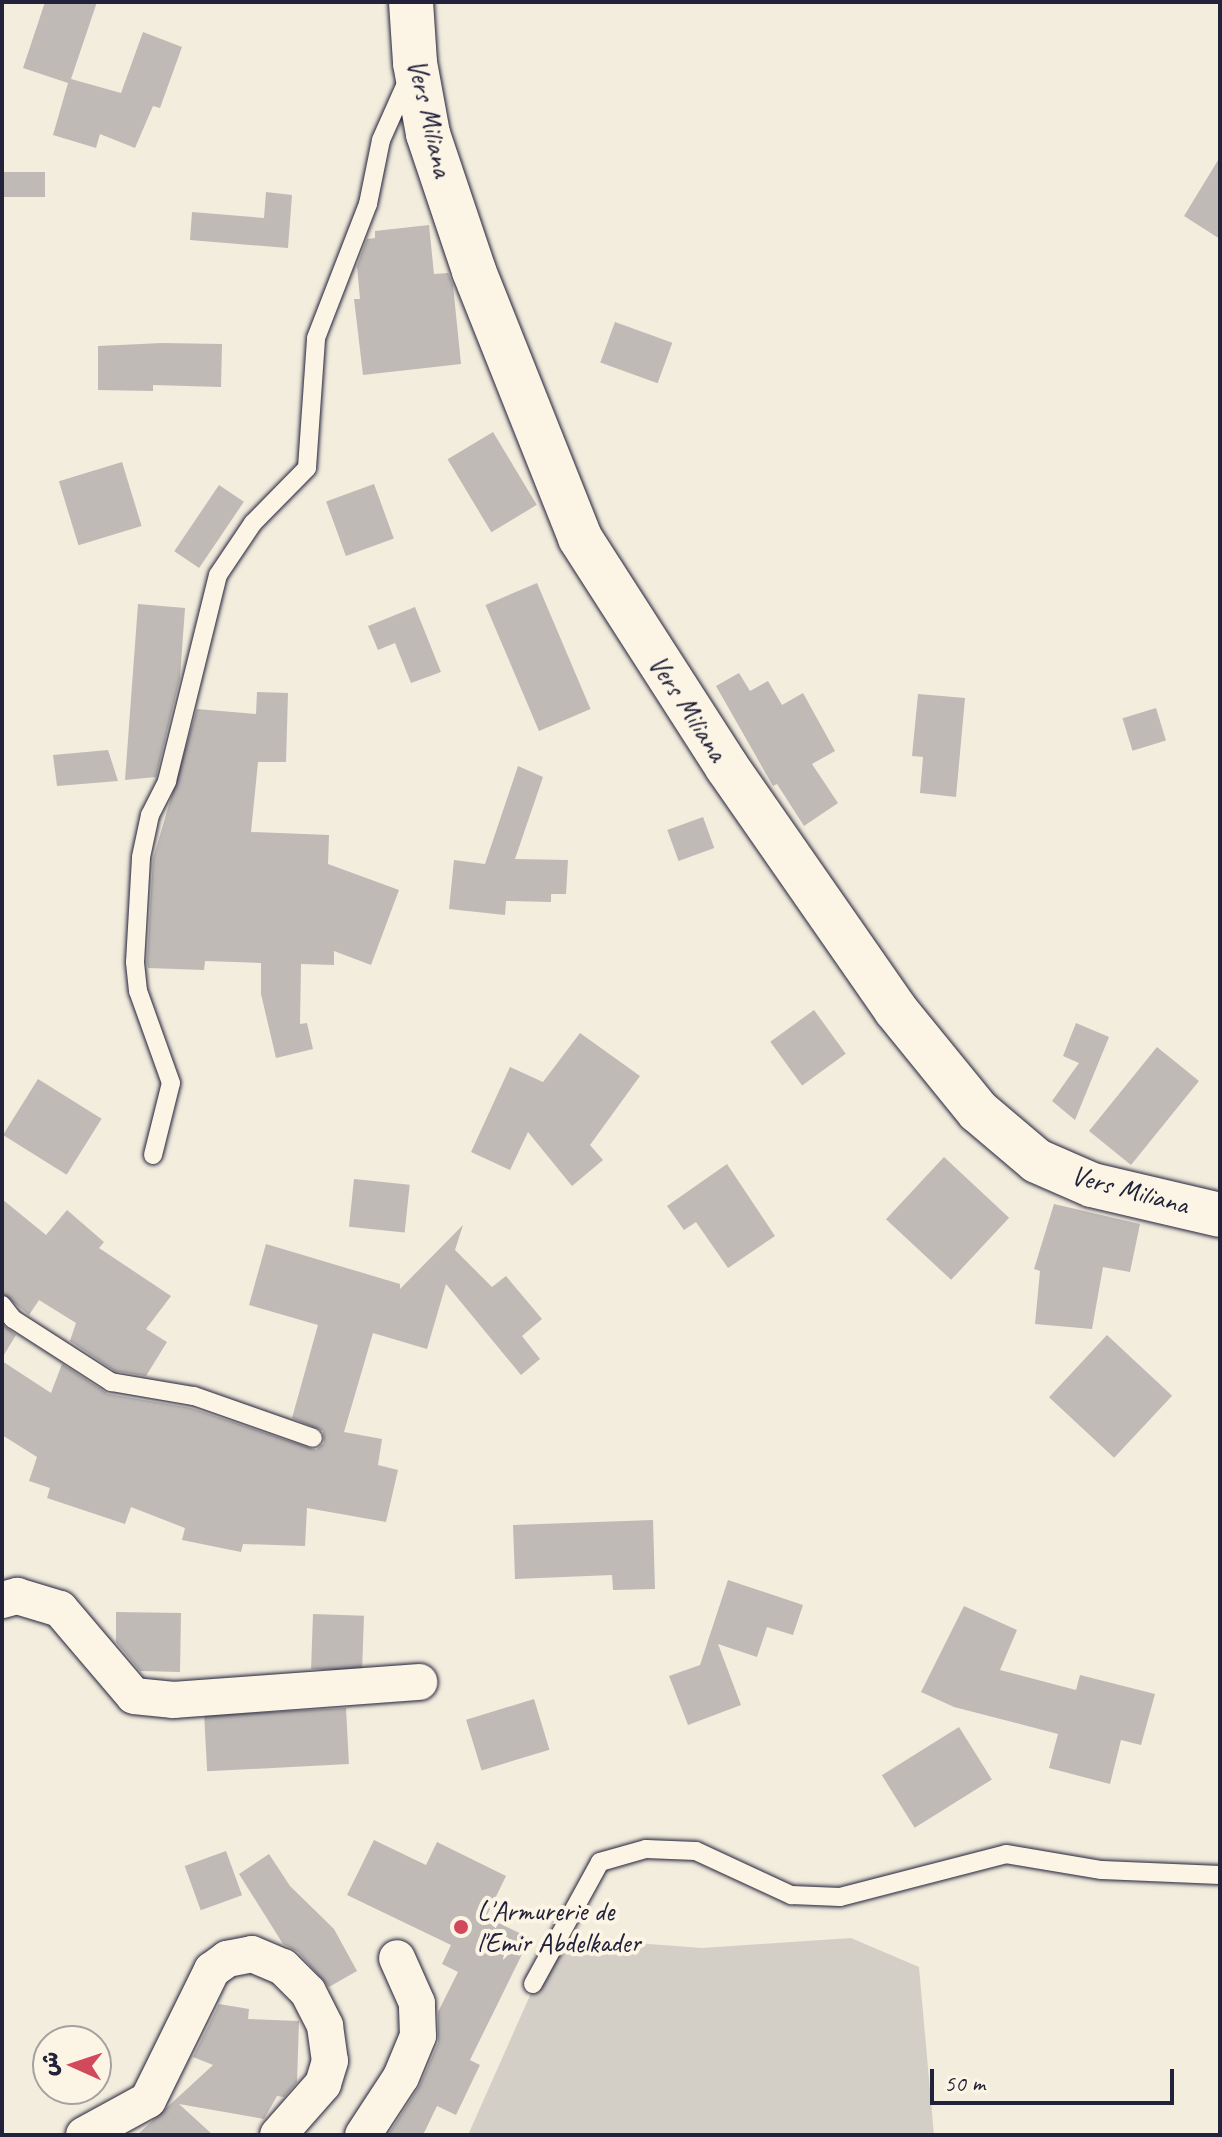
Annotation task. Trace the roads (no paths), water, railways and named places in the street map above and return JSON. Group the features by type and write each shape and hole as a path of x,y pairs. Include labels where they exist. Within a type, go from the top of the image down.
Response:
{"main road":[{"name":"Vers Miliana","path":"411,2 415,63 428,134 474,271 580,538 719,755 895,1009 978,1111 1037,1161 1092,1185 1220,1215"}],"street":[{"path":"2,1600 17,1596 60,1609 134,1696 174,1700 419,1682"},
{"path":"84,2135 148,2100 212,1970 227,1959 252,1954 283,1967 308,1992 325,2026 330,2061 323,2084 278,2135"},
{"path":"363,2135 401,2077 418,2036 417,2003 397,1958"}],"lane":[{"path":"153,1155 171,1083 138,991 135,962 141,857 150,815 167,781 218,575 253,523 307,468 316,338 368,204 381,140 415,63"},
{"path":"2,1305 13,1319 111,1382 194,1396 313,1438"},
{"path":"533,1984 600,1862 646,1849 696,1851 791,1895 840,1897 1006,1854 1102,1870 1220,1875"}],"place":[{"name":"L'Armurerie de l'Emir Abdelkader","path":"461,1927"}]}
